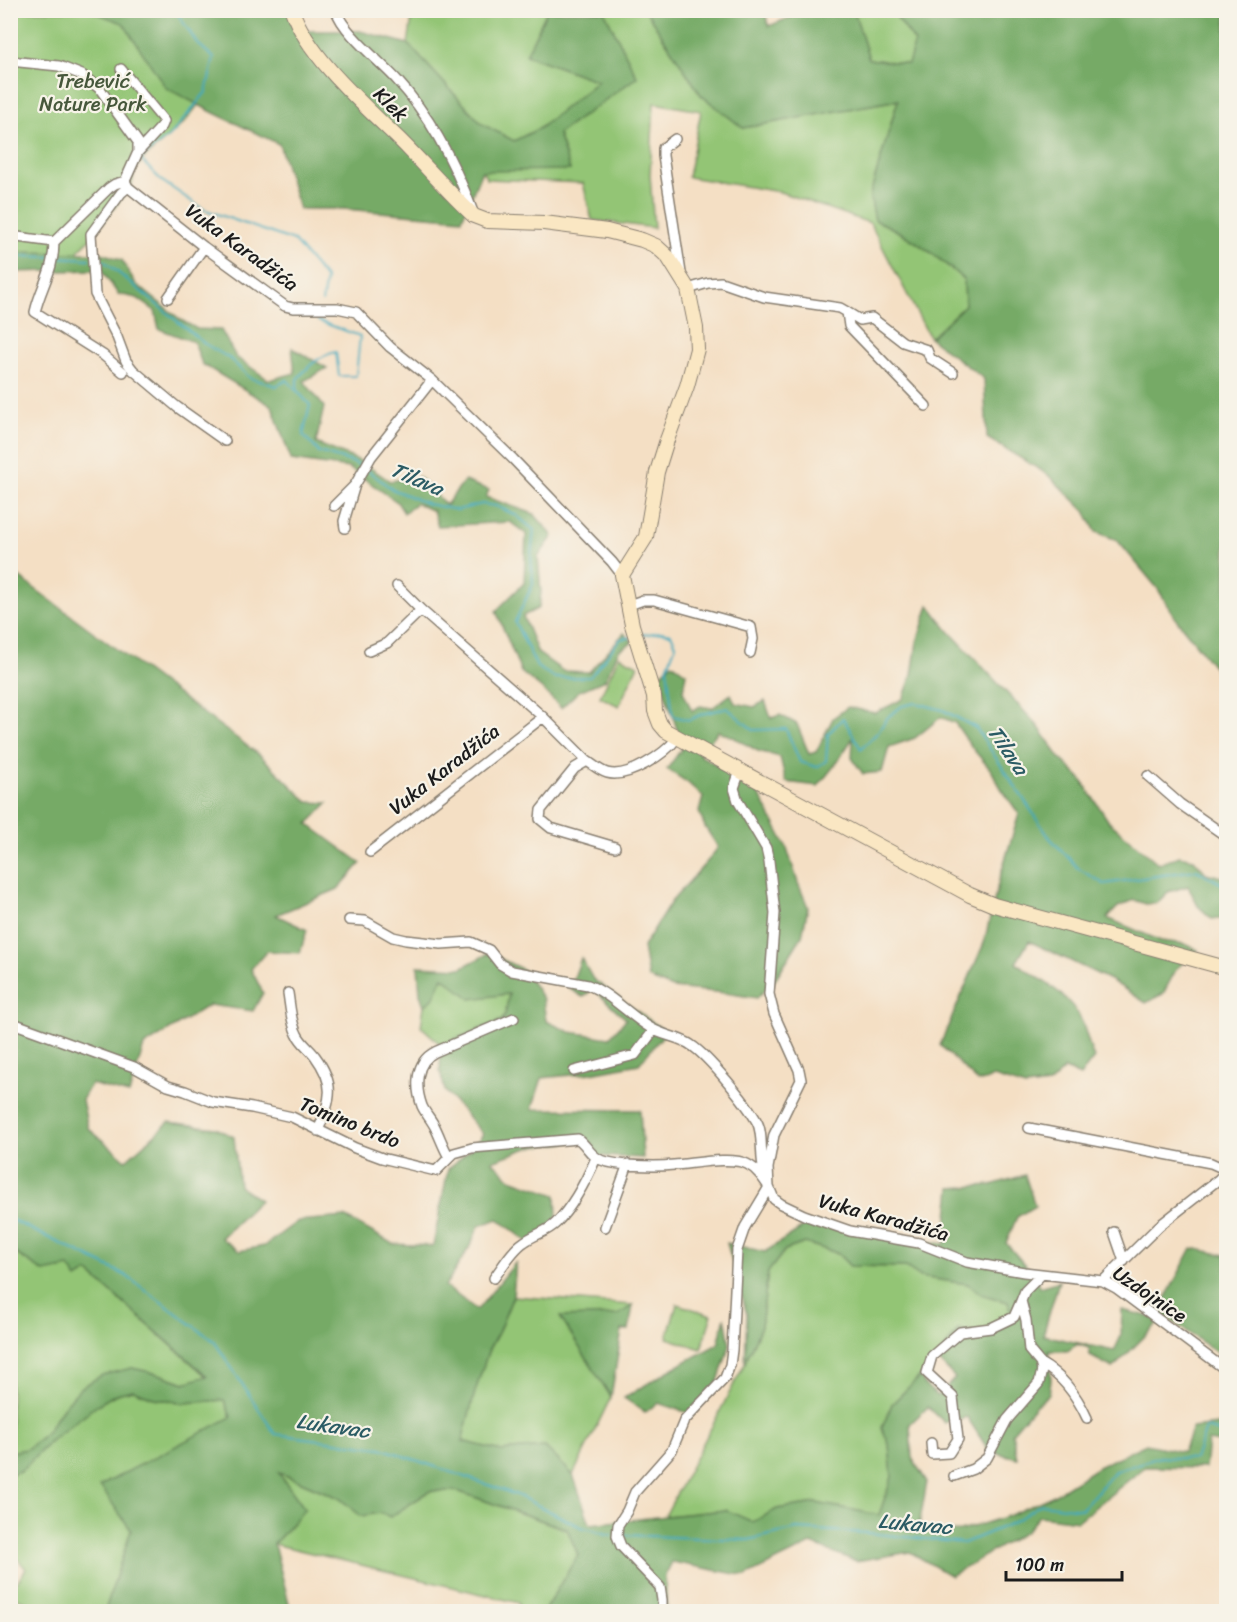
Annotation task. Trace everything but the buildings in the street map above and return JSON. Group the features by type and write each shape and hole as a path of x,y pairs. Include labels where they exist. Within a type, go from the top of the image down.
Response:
{"street":[{"name":"Klek","path":"292,10 297,25 324,63 474,216"},
{"name":"Klek","path":"336,10 343,24 398,80 433,125 464,188 474,216"},
{"path":"10,61 59,66 82,75 100,89 138,142 138,152 127,184 91,234 95,294 117,337 126,361 133,370 225,441"},
{"path":"122,69 164,122 138,152"},
{"path":"622,575 646,537 657,472 687,386 697,349 696,328 685,284 663,156 663,148 675,139"},
{"path":"123,372 103,355 35,312 49,277 54,242 115,183 127,184"},
{"name":"Vuka Karadžića","path":"127,184 204,247 285,306 337,308 356,312 390,347 432,380 521,467 622,575 632,625 654,696 655,711 660,724 666,731 994,905 1227,968"},
{"path":"474,216 487,221 608,231 642,240 656,246 668,257 685,284"},
{"path":"10,236 54,242"},
{"path":"168,298 204,247"},
{"path":"685,284 721,282 764,297 840,308 860,320 873,318 903,342 927,350 930,358 953,373"},
{"path":"846,312 849,326 926,406"},
{"path":"334,506 355,485 371,457 432,380"},
{"path":"345,528 344,520 355,485"},
{"path":"398,586 421,610 543,717 587,761 608,774 618,773 651,761 677,738"},
{"path":"629,605 643,600 654,600 751,627 753,639 750,653"},
{"path":"369,651 387,643 421,610"},
{"name":"Vuka Karadžića","path":"370,852 543,717"},
{"path":"587,761 575,768 552,794 541,810 540,819 551,828 615,847"},
{"path":"662,1611 663,1600 660,1587 621,1546 617,1536 618,1525 635,1492 672,1450 684,1421 725,1378 732,1350 737,1250 745,1227 769,1186 768,1168 774,1135 801,1080 799,1070 774,1014 769,994 775,913 770,869 766,848 738,801 734,788 740,771"},
{"path":"1148,776 1180,804 1227,836"},
{"path":"349,920 365,921 393,936 406,940 441,944 471,942 489,951 500,964 512,971 599,989 654,1030 692,1045 704,1055 754,1118 760,1130 762,1167 769,1186"},
{"path":"288,993 296,1034 316,1057 326,1077 330,1092 330,1101 318,1131"},
{"path":"449,1157 423,1107 418,1087 421,1063 429,1055 514,1018"},
{"name":"Tomino brdo","path":"10,1022 134,1067 168,1086 213,1102 292,1117 373,1155 436,1171 454,1153 472,1148 578,1139 585,1143 596,1158 612,1163 670,1166 745,1162 758,1171 769,1186"},
{"path":"574,1071 635,1055 654,1030"},
{"path":"1029,1128 1225,1167 1219,1179 1159,1226 1103,1281"},
{"path":"494,1278 521,1244 546,1231 557,1222 578,1194 596,1158"},
{"path":"604,1227 628,1164"},
{"name":"Vuka Karadžića","path":"769,1186 774,1199 781,1204 804,1215 850,1231 919,1243 967,1262 1042,1274"},
{"path":"1114,1232 1124,1261"},
{"path":"931,1443 932,1454 949,1453 958,1439 953,1397 927,1373 932,1356 960,1332 991,1328 1014,1317 1025,1292 1042,1274"},
{"name":"Uzdojnice","path":"1042,1274 1103,1281 1116,1288 1227,1370"},
{"path":"1021,1301 1026,1320 1029,1350 1077,1397 1087,1418"},
{"path":"954,1476 973,1469 987,1458 1007,1420 1039,1383 1042,1370 1040,1363"}],"green space":[{"name":"Trebević Nature Park","path":"10,11 156,11 202,100 185,122 142,160 135,171 132,184 95,234 68,261 11,266"},
{"path":"90,11 293,11 306,31 360,31 408,44 482,124 514,141 540,128 598,81 526,55 547,11 604,11 637,77 558,134 570,170 482,171 462,219 344,209 299,209 279,144 166,88 123,23"},
{"path":"413,11 547,11 526,55 598,81 540,128 514,141 482,124 408,44"},
{"path":"604,11 646,11 701,95 743,128 898,100 870,195 875,220 922,246 964,280 965,305 930,338 870,223 780,192 688,177 701,111 654,103 650,175 654,228 592,220 583,183 487,179 482,170 570,170 558,134 637,77"},
{"path":"646,11 765,11 769,26 806,11 854,11 869,59 908,64 915,42 892,11 1226,11 1226,693 1224,693 1214,667 1176,619 1158,589 1117,540 1096,532 1085,511 1047,474 987,438 984,379 930,338 965,305 964,280 922,246 875,220 870,195 898,100 743,128 701,95"},
{"path":"854,11 892,11 915,42 908,64 869,59"},
{"path":"10,252 102,253 122,260 136,284 181,320 197,329 221,330 236,357 269,380 295,373 292,348 327,368 304,381 324,407 316,443 360,461 390,481 419,477 446,505 464,481 489,490 486,497 534,514 553,536 538,557 541,592 539,608 523,616 538,653 563,671 589,672 624,633 633,642 619,650 605,680 579,691 561,708 521,672 496,611 524,583 526,534 510,522 438,526 433,511 416,503 404,513 397,502 349,468 291,460 272,406 202,364 194,342 159,329 155,311 137,298 118,294 101,270 11,272"},
{"path":"11,571 261,756 308,802 328,803 308,824 361,863 338,889 276,915 307,930 300,953 267,951 251,969 263,993 253,1011 209,1005 144,1046 129,1094 91,1084 82,1100 88,1128 126,1160 169,1122 216,1128 234,1137 239,1186 260,1200 221,1238 239,1251 264,1246 298,1221 345,1217 393,1244 433,1246 448,1169 472,1148 483,1134 445,1091 440,1071 441,1045 502,1020 505,1016 509,994 471,999 443,977 433,999 424,1006 420,994 418,966 461,968 489,953 524,970 543,999 546,1021 570,1032 609,1038 626,1019 593,989 583,997 570,989 581,958 593,979 666,1032 639,1064 591,1073 542,1078 532,1109 640,1110 643,1158 598,1156 589,1140 531,1147 492,1161 511,1179 556,1195 557,1217 532,1245 498,1219 479,1226 469,1248 445,1286 477,1310 516,1262 513,1296 489,1349 462,1441 501,1451 545,1447 573,1475 590,1524 726,1510 753,1522 777,1509 816,1503 879,1515 892,1477 889,1444 882,1428 892,1404 920,1376 925,1385 938,1396 955,1378 937,1359 958,1330 986,1333 1013,1321 1008,1302 981,1294 968,1284 921,1277 906,1267 850,1266 837,1253 805,1243 785,1250 768,1272 761,1326 745,1363 747,1315 727,1243 765,1252 809,1223 945,1244 951,1188 991,1185 1025,1175 1035,1206 1017,1217 1006,1243 1037,1279 1039,1287 1059,1281 1043,1335 1114,1351 1121,1336 1122,1310 1155,1318 1192,1248 1226,1255 1226,1359 1165,1316 1113,1368 1090,1356 1089,1348 1077,1344 1068,1351 1049,1351 1051,1380 1049,1394 1035,1406 1012,1433 1017,1458 989,1451 967,1417 945,1423 928,1407 910,1424 912,1458 927,1482 919,1526 936,1532 960,1531 1008,1516 1054,1495 1098,1467 1146,1444 1183,1452 1192,1428 1226,1424 1226,1444 1208,1441 1205,1468 1145,1467 1078,1521 1039,1516 1025,1532 951,1576 910,1552 856,1561 811,1544 746,1576 672,1562 665,1576 667,1611 544,1611 578,1555 567,1529 457,1491 430,1491 390,1517 381,1513 361,1516 339,1498 278,1472 305,1509 274,1544 291,1611 105,1611 131,1530 100,1486 231,1417 224,1400 183,1403 154,1398 133,1390 116,1394 97,1405 53,1439 22,1470 11,1474 11,1452 27,1449 46,1433 80,1388 102,1375 132,1368 184,1383 207,1376 88,1272 77,1279 69,1267 44,1272 11,1250"},
{"path":"929,605 948,630 1038,726 1060,758 1081,779 1109,822 1159,864 1179,856 1194,859 1206,873 1226,878 1226,917 1212,919 1198,906 1188,886 1168,892 1157,903 1146,904 1134,900 1118,907 1107,918 1161,941 1185,944 1198,950 1177,968 1163,994 1146,1003 1112,981 1029,941 1016,963 1062,995 1077,1012 1084,1026 1094,1058 1080,1076 1065,1069 1049,1084 1025,1087 994,1077 978,1082 940,1045 984,943 999,880 1019,814 991,770 955,723 941,717 915,738 889,747 882,772 863,774 852,758 853,738 818,786 786,782 780,757 758,751 718,731 699,755 755,786 787,848 808,907 802,936 774,981 757,998 672,988 648,978 643,947 671,902 718,847 705,827 699,812 703,797 688,783 667,769 683,747 659,676 672,663 686,673 683,691 692,711 700,706 712,708 731,694 735,703 754,707 765,701 771,718 780,715 797,724 809,754 816,752 833,718 848,707 875,713 903,699 912,675 917,642"},
{"path":"619,656 638,665 619,706 600,697"},
{"path":"443,977 509,994 505,1016 502,1020 441,1045 421,1026 424,1006 433,999"},
{"path":"805,1243 837,1253 850,1266 906,1267 921,1277 968,1284 981,1294 1008,1302 1013,1321 986,1333 958,1330 937,1359 892,1404 882,1428 889,1444 892,1477 879,1515 816,1503 777,1509 753,1523 726,1510 665,1516 745,1363 761,1326 768,1272 785,1250"},
{"path":"10,1250 44,1272 69,1267 88,1272 207,1377 185,1383 132,1368 63,1408 46,1433 27,1449 11,1452"},
{"path":"513,1296 633,1305 619,1315 561,1318 611,1397 573,1475 545,1447 501,1451 462,1441 489,1349"},
{"path":"677,1304 712,1315 701,1349 667,1338"},
{"path":"633,1305 629,1330 622,1330 611,1397 560,1317 618,1315"},
{"path":"725,1317 730,1345 717,1384 688,1413 658,1403 645,1412 624,1398 718,1344"},
{"path":"133,1390 154,1398 183,1403 224,1400 232,1418 175,1448 131,1530 105,1611 53,1611 11,1596 11,1591 26,1569 17,1558 11,1562 11,1474 22,1470 53,1439 97,1405 116,1394"},
{"path":"277,1472 339,1498 362,1516 381,1512 390,1517 430,1491 457,1491 568,1530 578,1555 544,1611 517,1612 519,1603 274,1544 305,1509"}],"waterway":[{"path":"175,10 197,43 214,58 206,92 171,135 140,159 162,181 203,209 294,241 326,279 322,302"},
{"name":"Tilava","path":"10,256 50,257"},
{"name":"Tilava","path":"55,257 89,259"},
{"name":"Tilava","path":"94,260 104,261 205,344 229,358 250,378 276,386 287,380 310,405 303,435 319,452 362,467"},
{"path":"297,390 297,379 314,362 336,352 339,376 356,376 360,336 318,321 320,314"},
{"name":"Tilava","path":"367,470 392,489 428,504 457,510 482,504 496,506 516,515 534,530 531,556 533,584 515,622 537,667 555,678 590,677 620,639 632,637"},
{"name":"Tilava","path":"640,635 662,632 671,634 676,645 667,668 673,716 689,720 702,714 727,708 753,730 786,729 800,762 817,767 826,761 828,734 843,718 861,749 877,733 888,717 902,706 916,703 943,710 976,728 1049,837 1079,869 1104,884 1196,870 1226,886"},
{"name":"Lukavac","path":"10,1219 125,1275 214,1341 275,1434 381,1448 517,1495 581,1527 611,1535"},
{"name":"Lukavac","path":"624,1535 748,1540 797,1529 868,1533 964,1543 1012,1523 1041,1504 1082,1509 1115,1471 1160,1457 1195,1459 1206,1428 1226,1434"}]}
